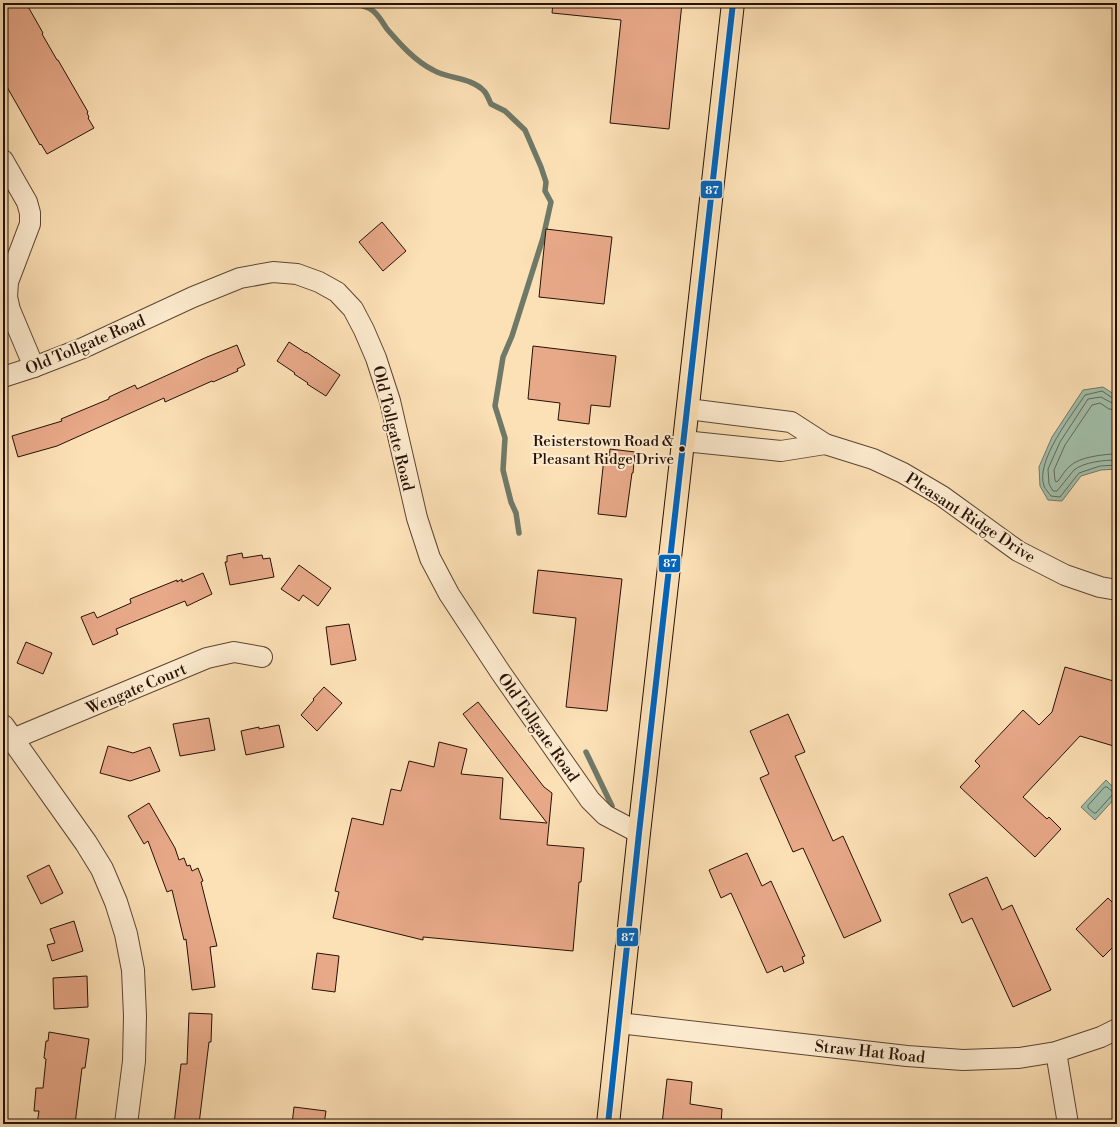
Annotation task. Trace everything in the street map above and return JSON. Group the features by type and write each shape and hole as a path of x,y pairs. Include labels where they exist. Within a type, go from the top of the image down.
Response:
{"main road":[{"path":"608,1124 639,833 733,3"}],"street":[{"path":"3,160 27,202 30,213 30,224 8,282 5,298 34,367"},
{"name":"Old Tollgate Road","path":"3,377 83,348 193,297 240,278 273,272 297,274 320,282 337,292 353,310 364,330 376,358 390,401 417,518 430,558 449,594 501,673 590,800 605,815 639,833"},
{"name":"Pleasant Ridge Drive","path":"688,409 791,422 825,444 873,459 903,472 942,496 1018,551 1065,575 1100,587 1117,590"},
{"name":"Pleasant Ridge Drive","path":"684,441 781,451 825,444"},
{"name":"Wengate Court","path":"6,736 207,658 234,652 262,657"},
{"path":"6,736 73,823 102,869 116,902 126,934 133,970 135,1016 134,1061 126,1124"},
{"name":"Straw Hat Road","path":"619,1023 907,1056 963,1060 1019,1058 1056,1052 1101,1037 1117,1029"},
{"path":"1056,1052 1068,1124"}],"water":[{"path":"1103,387 1117,396 1117,469 1101,470 1081,476 1062,501 1048,500 1040,486 1039,467 1052,437 1083,390"},
{"path":"1106,780 1117,791 1117,796 1095,820 1081,807"}],"building":[{"path":"3,3 26,3 43,33 42,34 88,112 88,118 94,128 47,154 41,144 40,145 3,80"},
{"path":"553,3 682,3 669,129 610,123 621,20 552,13"},
{"path":"382,222 406,251 383,271 359,242"},
{"path":"546,229 612,237 604,304 539,297"},
{"path":"289,342 340,375 326,396 307,384 308,383 294,374 295,373 277,361"},
{"path":"237,345 245,365 237,369 238,371 165,402 164,398 57,446 18,457 12,436 62,421 61,419 109,399 109,397 135,385 137,389"},
{"path":"533,346 616,356 610,407 591,405 589,424 558,420 560,403 528,399"},
{"path":"610,449 635,452 626,517 598,514 604,458 609,458"},
{"path":"242,553 243,558 262,555 263,559 270,558 274,577 230,585 225,562 227,562 227,556"},
{"path":"299,565 331,588 318,606 303,595 299,601 281,589"},
{"path":"538,570 622,579 607,711 566,707 576,618 533,613"},
{"path":"203,573 212,594 187,606 185,601 116,629 118,634 93,645 81,617 94,612 97,618 131,603 130,599 177,580 177,582 182,579 182,582"},
{"path":"349,624 356,660 331,665 326,627"},
{"path":"26,642 52,653 43,674 17,663"},
{"path":"1065,667 1117,682 1117,747 1080,736 1023,797 1047,819 1049,817 1061,829 1035,857 960,787 980,766 975,761 1023,710 1039,725 1052,712"},
{"path":"324,687 342,703 317,731 301,715"},
{"path":"478,702 544,787 552,793 547,845 584,848 581,882 579,882 573,951 423,937 423,940 333,918 339,892 335,891 352,818 383,825 391,789 401,791 409,761 434,767 439,742 467,749 461,774 503,778 500,819 547,823 463,714"},
{"path":"788,714 805,752 795,756 833,841 843,836 881,921 844,938 803,848 793,852 760,778 769,774 750,731"},
{"path":"209,718 215,750 180,756 173,724"},
{"path":"279,725 284,747 246,755 241,731"},
{"path":"108,746 133,753 150,747 160,771 130,781 100,773"},
{"path":"149,803 175,848 179,860 184,858 187,866 190,865 192,871 198,868 203,881 201,882 217,946 210,947 215,987 192,990 186,939 184,940 172,890 167,892 148,841 144,844 128,816"},
{"path":"747,853 762,886 771,881 805,956 802,957 804,963 784,972 782,966 767,973 731,893 721,898 709,870"},
{"path":"49,865 63,893 41,904 27,876"},
{"path":"987,877 1002,910 1012,905 1051,990 1013,1007 972,918 962,923 949,894"},
{"path":"1108,898 1117,907 1117,943 1103,957 1076,929"},
{"path":"74,921 83,951 52,961 47,945 55,943 50,929"},
{"path":"317,953 339,956 335,992 312,989"},
{"path":"87,976 88,1007 54,1009 53,978"},
{"path":"189,1013 212,1014 211,1042 209,1042 199,1124 174,1124 181,1064 187,1064"},
{"path":"49,1032 89,1039 85,1068 82,1068 75,1124 37,1124 39,1111 34,1111 36,1088 43,1088 46,1059 44,1058 46,1041 48,1041"},
{"path":"667,1079 692,1082 690,1104 722,1109 721,1124 662,1124"},
{"path":"294,1107 326,1111 324,1124 292,1124"}],"waterway":[{"path":"355,3 370,9 379,16 387,29 414,57 426,66 439,73 479,86 487,95 491,104 505,111 525,130 546,182 545,191 551,202 543,238 512,336 503,357 495,406 505,438 503,470 511,502 516,513 519,533"},
{"path":"586,752 612,806"}],"transit line":[{"name":"87","path":"608,1124 639,833 733,3"}],"place":[{"name":"Reisterstown Road & Pleasant Ridge Drive","path":"682,449"}]}
